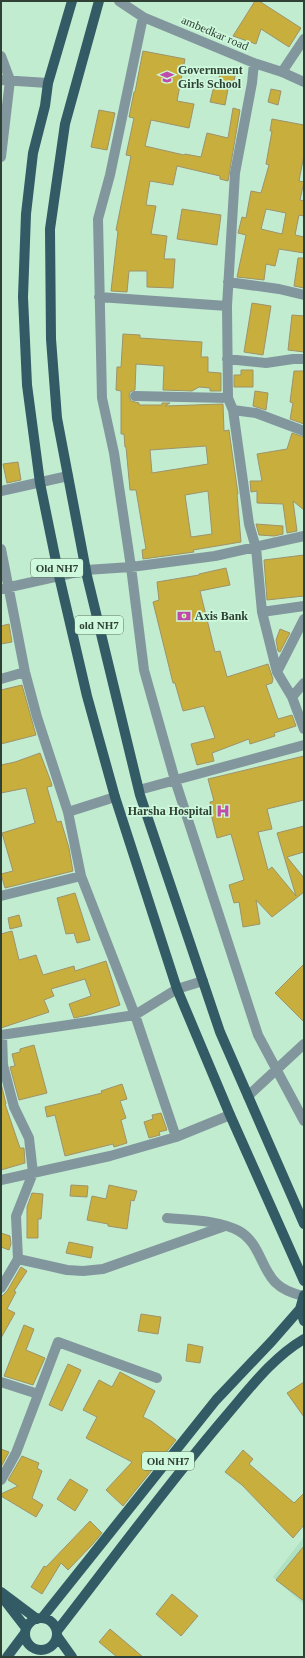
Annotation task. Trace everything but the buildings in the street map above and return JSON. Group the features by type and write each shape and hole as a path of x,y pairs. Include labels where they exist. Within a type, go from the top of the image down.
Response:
{"main road":[{"name":"Old NH7","path":"72,1 48,83 45,106 33,153 26,214 23,297 27,385 40,483 59,576 87,696 115,797 178,989 230,1115 304,1281"},
{"name":"old NH7","path":"98,1 65,124 50,229 51,338 57,418 86,570 139,790 220,1032 304,1224"},
{"name":"Old NH7","path":"40,1618 216,1400 300,1309 304,1296"},
{"path":"300,1309 304,1321"},
{"name":"Old NH7","path":"57,1634 178,1473 273,1362 291,1347 304,1339"},
{"path":"1,1592 40,1618 51,1622 72,1657"},
{"path":"1,1596 26,1631 28,1643 40,1653 52,1646 57,1634"},
{"path":"7,1657 32,1620 40,1618"}],"street":[{"name":"ambedkar road","path":"119,1 143,17 304,82"},
{"path":"143,17 110,174 98,219 102,398 114,453 131,567 144,670 175,780 258,1035 304,1121"},
{"path":"282,72 304,39"},
{"path":"1,56 5,80 1,157"},
{"path":"254,63 252,83 235,173 227,306 228,398 233,410 249,524 256,548 262,612 277,672 292,697 304,729"},
{"path":"5,80 48,83"},
{"path":"228,282 279,289 304,295"},
{"path":"99,297 227,306"},
{"path":"227,359 266,363 304,359"},
{"path":"135,396 228,398"},
{"path":"233,410 256,412 304,431"},
{"path":"1,491 68,476"},
{"path":"4,588 86,570 131,567 208,557 256,548 304,536"},
{"path":"1,549 4,588 25,672 68,812 80,876 135,1014 176,1137"},
{"path":"262,612 304,606"},
{"path":"277,672 304,619"},
{"path":"1,679 25,672"},
{"path":"292,697 304,683"},
{"path":"139,790 304,745"},
{"path":"68,812 115,797"},
{"path":"1,896 80,876"},
{"path":"1,1288 18,1259 16,1216 33,1173 29,1138 14,1107 3,1065 2,1035 135,1014 178,989 203,981"},
{"path":"248,1096 304,1044"},
{"path":"1,1180 110,1156 176,1137 230,1115"},
{"path":"167,1218 225,1226 240,1232 255,1246 263,1263 276,1283 294,1294 304,1296"},
{"path":"18,1259 67,1270 83,1271 102,1269 225,1226"},
{"path":"1,1480 16,1453 58,1342 157,1378"},
{"path":"1,1382 38,1394"}],"shaded area":[{"path":"304,1537 304,1605 273,1577"}],"place":[{"name":"Government Girls School","path":"167,77"},
{"name":"Axis Bank","path":"184,616"},
{"name":"Harsha Hospital","path":"223,811"}]}
